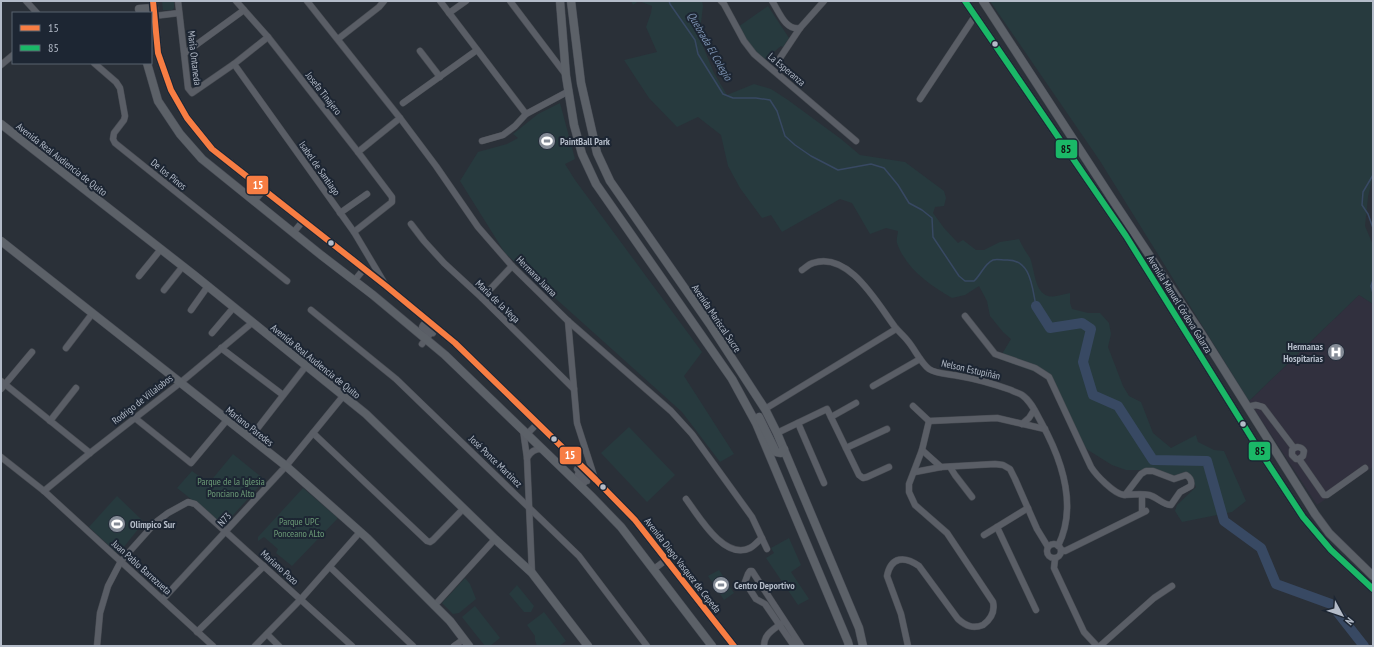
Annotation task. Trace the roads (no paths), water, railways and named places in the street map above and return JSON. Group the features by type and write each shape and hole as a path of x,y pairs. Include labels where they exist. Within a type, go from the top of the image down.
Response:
{"main road":[{"path":"560,1 568,91 577,140 582,154 596,184 732,379 745,402 756,423 849,646"},
{"name":"Avenida Mariscal Sucre","path":"571,1 581,83 597,153 610,181 765,409 784,449 859,628 863,646"},
{"name":"Avenida Manuel Córdova Galarza","path":"965,1 1148,271 1235,412 1303,517 1331,550 1373,589"},
{"name":"Avenida Manuel Córdova Galarza","path":"983,1 1112,199 1202,333 1315,514 1329,533 1373,576"},
{"path":"139,8 154,8"},
{"name":"Avenida Diego Vasquez de Cepeda","path":"154,8 158,53 171,90 187,118 212,149 364,268 455,344 596,480 634,520 732,642 740,646"},
{"path":"147,64 158,101 180,134 202,159 354,281 424,342 445,355 621,526 712,646"},
{"name":"Avenida Real Audiencia de Quito","path":"1,124 183,266 366,414 463,509 532,573 588,646"},
{"path":"1063,144 1072,138"},
{"path":"1103,205 1112,199"},
{"name":"Mariano Paredes","path":"1,241 286,466 360,532 450,621 469,646"},
{"path":"673,295 674,290 681,290 699,317 710,326"},
{"path":"745,402 759,416 776,452 781,453 784,449"},
{"path":"1235,412 1247,407"}],"street":[{"path":"26,1 36,12"},
{"name":"Maria Ontaneda","path":"178,1 188,88 192,93 234,64 268,37"},
{"name":"Josefa Tinajero","path":"236,1 268,37 358,152 393,200 354,232"},
{"name":"Hermana Juana","path":"307,1 400,118 436,166 478,227 512,266 568,321 671,411 692,434 752,517 767,549"},
{"path":"338,39 379,7 383,1"},
{"path":"440,1 526,114"},
{"path":"449,13 466,1"},
{"path":"510,1 566,76"},
{"name":"La Esperanza","path":"721,1 754,54 856,141"},
{"path":"772,1 788,26 800,28"},
{"path":"778,61 800,28 824,1"},
{"path":"154,8 179,13"},
{"path":"185,53 244,10"},
{"path":"920,99 975,16"},
{"path":"403,103 477,50"},
{"path":"420,51 440,77"},
{"path":"1,55 3,63 12,56"},
{"name":"De los Pinos","path":"95,64 116,82 120,88 125,116 124,120 114,133 113,136 115,143 287,281"},
{"name":"Isabel de Santiago","path":"234,64 354,232 386,286"},
{"path":"482,141 503,135 515,126 526,114 568,91"},
{"path":"358,152 400,118"},
{"path":"254,201 264,190"},
{"path":"340,213 367,194"},
{"path":"293,233 303,221"},
{"name":"Maria de la Vega","path":"411,224 444,263 482,298 574,389"},
{"path":"139,276 161,249"},
{"name":"Nelson Estupiñán","path":"802,270 812,263 834,263 844,266 854,274 896,329 907,340 920,359 930,370 998,385 1022,395 1030,403 1045,429 1064,478 1067,507 1066,522 1059,548"},
{"path":"164,290 183,266"},
{"path":"482,298 512,266"},
{"path":"354,281 364,268"},
{"path":"191,310 208,286"},
{"path":"212,333 234,307"},
{"name":"José Ponce Martinez","path":"311,310 396,379 580,556 648,646"},
{"path":"66,348 92,314"},
{"path":"965,316 995,354 1035,368 1049,377 1094,472 1116,491 1125,495 1142,494 1153,497 1167,505 1171,505 1180,492 1191,486 1191,479 1186,475 1174,479 1153,471 1146,471 1141,474 1125,495"},
{"path":"568,321 577,423 596,480"},
{"name":"Rodrigo de Villalobos","path":"44,491 180,383 253,322"},
{"path":"424,342 430,334 422,326 423,325 433,333 434,332 425,324 426,322 436,331 438,329"},
{"path":"765,409 896,329"},
{"path":"221,348 283,395"},
{"path":"32,352 2,385 50,420 90,453"},
{"path":"874,386 920,359"},
{"path":"250,438 306,366"},
{"path":"50,420 76,388"},
{"name":"N73","path":"163,599 286,466 344,395"},
{"path":"831,417 856,403"},
{"path":"1247,407 1256,405 1262,407 1294,448"},
{"path":"913,406 929,421 997,418 1045,429"},
{"path":"777,433 827,409 859,475 863,478 867,477 889,467"},
{"path":"1022,424 1029,418 1034,410"},
{"path":"135,418 191,463 227,420"},
{"path":"908,646 901,614 887,576 891,564 899,559 913,561 919,566 958,619 964,624 972,627 979,627 983,625 992,614 994,608 993,602 947,533 915,505 909,492 909,484 922,450 929,421"},
{"path":"798,423 824,482"},
{"path":"532,573 525,432 537,424"},
{"path":"846,448 887,429"},
{"path":"313,433 427,541 430,542 463,509"},
{"path":"1294,448 1300,447 1304,451 1303,456 1298,459"},
{"path":"1294,448 1291,453 1292,455 1298,459 1324,495 1330,494 1365,468"},
{"path":"526,458 536,449 542,449"},
{"path":"922,450 941,467"},
{"name":"Juan Pablo Barrezueta","path":"1,457 44,491 213,646"},
{"path":"914,472 941,467 995,464 1003,465 1010,469 1037,529 1048,547 1048,555 1055,559"},
{"path":"580,465 577,469 587,480 578,473 585,482 581,486"},
{"path":"950,467 972,497"},
{"path":"1142,494 1144,509"},
{"path":"1048,547 1053,544 1065,551 1144,509 1153,497"},
{"path":"686,498 710,532 729,547 736,550 744,550 762,538"},
{"name":"Mariano Pozo","path":"121,561 147,531 162,518 188,502 195,504 352,646"},
{"path":"984,535 1028,508"},
{"path":"997,527 1036,610"},
{"path":"255,646 301,599 360,532"},
{"path":"434,606 495,539"},
{"path":"1055,559 1060,556 1059,548"},
{"path":"1055,559 1054,568 1084,632 1097,646"},
{"path":"654,569 666,560"},
{"path":"97,646 100,613 108,586 121,561"},
{"path":"197,632 264,566"},
{"path":"330,567 413,646"},
{"path":"768,602 756,600 745,582 750,571 752,571 768,602 796,645"},
{"path":"1100,646 1154,598 1172,586"},
{"path":"764,646 765,637 771,630 782,623"},
{"path":"267,634 279,646"},
{"path":"454,646 464,639"}],"waterway":[{"name":"Quebrada El Colegio","path":"669,1 695,40 698,54 723,94 733,98 756,98 770,100 777,111 785,136 811,156 838,170 871,164 884,168 898,185 909,203 922,210 932,218 933,237 959,276 965,281 974,281 987,264 993,260 1014,261 1020,264 1029,275 1036,306"},
{"path":"1373,175 1363,192 1362,205 1368,214 1373,228"},
{"path":"1373,280 1371,286 1373,293"},
{"name":"Quebrada El Colegio","path":"1036,306 1050,328 1082,323 1091,329 1083,362 1093,395 1118,406 1153,460 1207,461 1224,521 1261,548 1276,584 1331,604 1364,646"}],"place":[{"name":"PaintBall Park","path":"547,141"},
{"name":"Hermanas Hospitarias","path":"1336,352"},
{"name":"Olimpico Sur","path":"117,524"},
{"name":"Centro Deportivo","path":"721,585"}],"park label":[{"name":"Parque de la Iglesia Ponciano Alto","path":"231,486"},
{"name":"Parque UPC Ponceano ALto","path":"299,526"}]}
